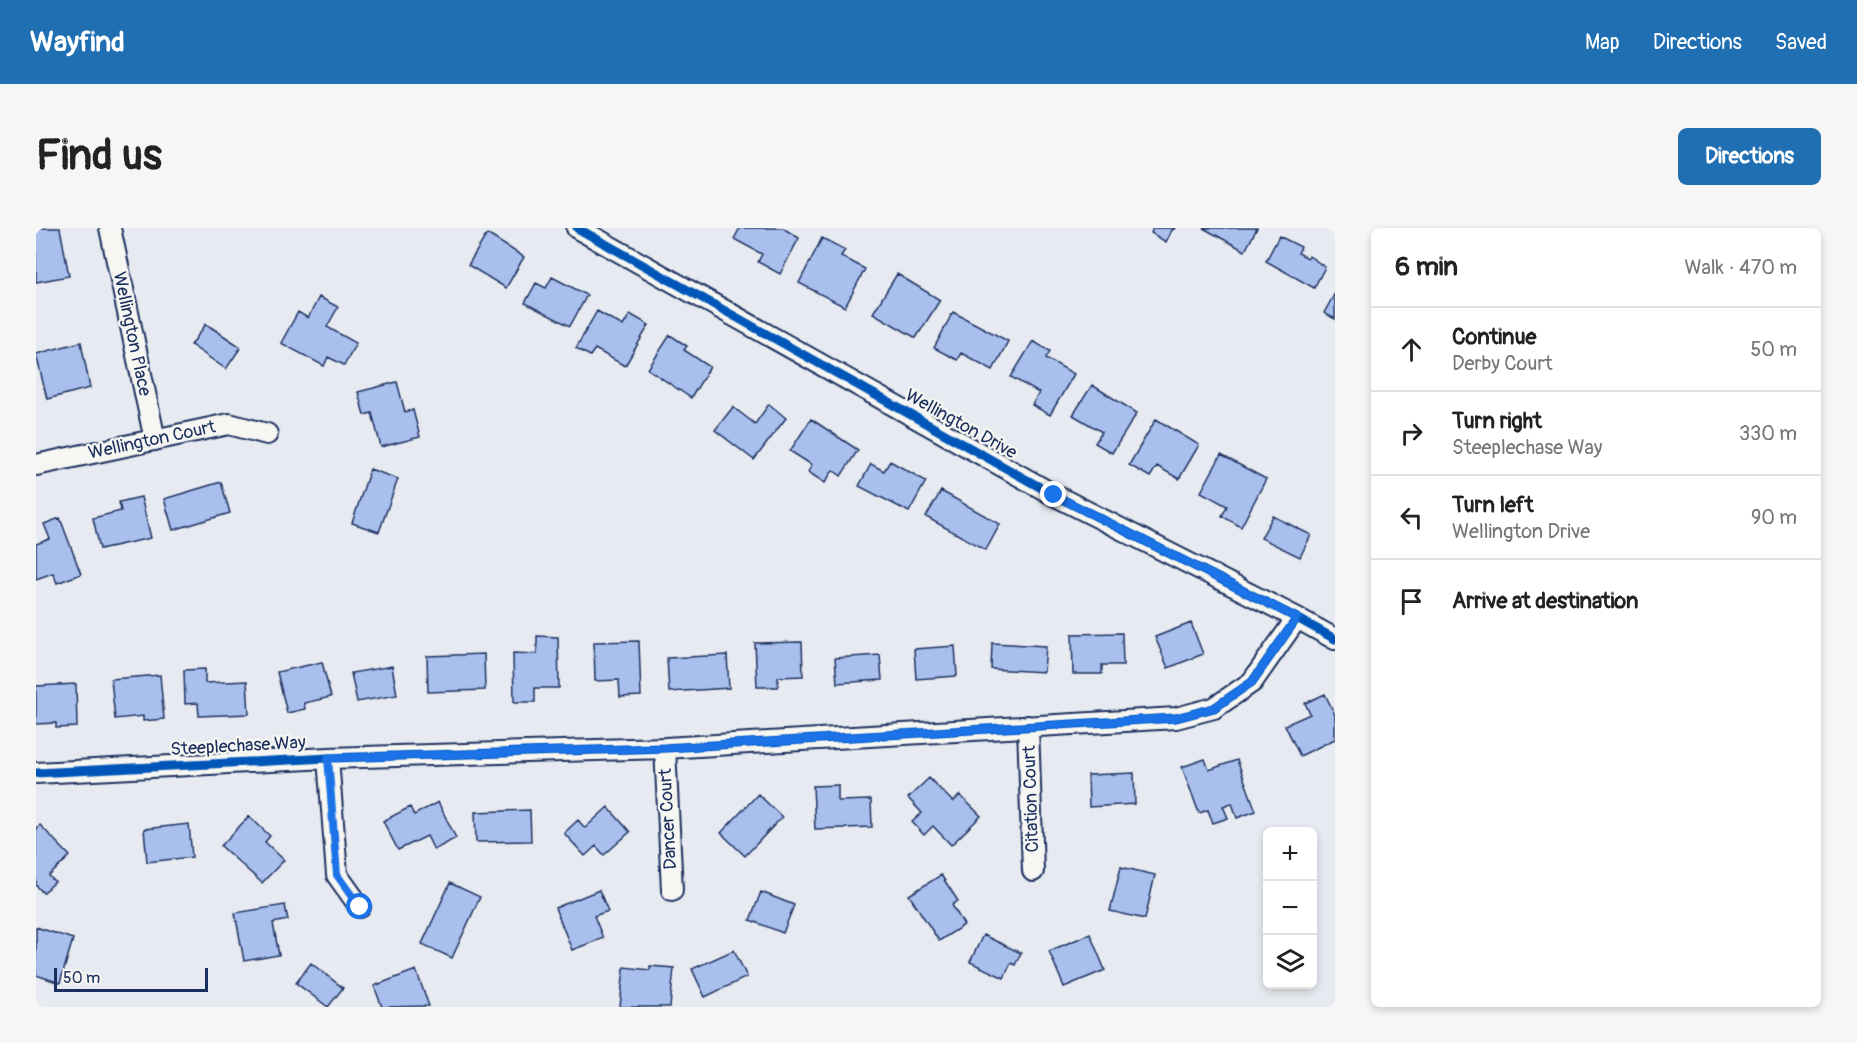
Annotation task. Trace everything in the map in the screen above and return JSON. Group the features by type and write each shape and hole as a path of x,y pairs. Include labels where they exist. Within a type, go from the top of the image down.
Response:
{"street":[{"name":"Wellington Place","path":"110,228 154,440"},
{"name":"Wellington Drive","path":"577,228 1054,495 1335,639"},
{"name":"Wellington Court","path":"36,465 229,424 267,434"},
{"name":"Steeplechase Way","path":"36,773 328,758 665,748 1176,718 1214,708 1252,682 1297,618"},
{"name":"Citation Court","path":"1028,726 1033,871"},
{"name":"Dancer Court","path":"665,748 672,890"},
{"path":"328,758 337,875 360,907"}],"building":[{"path":"36,228 60,228 69,276 36,282"},
{"path":"740,228 783,228 799,238 780,274 758,262 762,254 734,239"},
{"path":"1153,228 1176,228 1172,230 1166,242 1151,233"},
{"path":"1203,228 1257,228 1245,251"},
{"path":"487,234 524,257 506,288 468,265"},
{"path":"1279,236 1301,247 1298,253 1308,258 1309,256 1325,267 1314,288 1266,261"},
{"path":"822,238 845,250 841,256 865,269 845,307 799,283"},
{"path":"897,274 940,300 916,338 873,313"},
{"path":"552,277 587,295 570,326 525,303 536,283 546,288"},
{"path":"1335,293 1335,319 1324,313"},
{"path":"319,297 338,307 327,327 356,343 344,365 328,357 324,366 281,343 298,312 308,318"},
{"path":"597,311 623,326 630,314 649,325 625,366 595,349 590,356 576,348"},
{"path":"953,312 1008,341 993,370 961,353 957,360 934,348"},
{"path":"206,324 241,347 226,369 191,345"},
{"path":"670,335 687,346 684,350 710,367 691,398 648,369"},
{"path":"1033,341 1050,351 1046,358 1074,374 1050,415 1032,405 1039,393 1011,377"},
{"path":"81,342 90,388 47,399 36,354"},
{"path":"397,382 405,412 413,410 420,437 381,447 372,413 364,415 358,392"},
{"path":"1092,385 1137,413 1112,453 1095,443 1102,432 1073,415"},
{"path":"769,404 786,418 754,460 715,430 733,407 755,424"},
{"path":"811,419 858,450 841,476 833,470 825,483 808,472 812,465 790,451"},
{"path":"1156,419 1199,445 1179,479 1157,466 1150,477 1129,465"},
{"path":"1221,455 1266,479 1241,527 1222,516 1227,506 1201,492"},
{"path":"890,461 926,481 909,512 859,486 871,464 884,471"},
{"path":"370,469 398,479 379,532 352,523"},
{"path":"221,482 230,513 173,530 164,499"},
{"path":"941,491 1000,524 986,550 926,517"},
{"path":"141,497 151,538 100,549 93,518 121,511 119,502"},
{"path":"1273,516 1311,535 1300,557 1261,538"},
{"path":"60,518 81,574 57,583 53,573 36,579 36,544 50,539 44,524"},
{"path":"1191,623 1203,654 1168,668 1155,637"},
{"path":"1122,633 1123,665 1102,665 1102,674 1073,674 1072,634"},
{"path":"537,636 558,637 559,688 535,688 535,702 514,702 513,653 537,654"},
{"path":"639,641 641,696 620,697 619,680 595,681 594,642"},
{"path":"802,642 803,676 778,677 778,687 757,687 755,643"},
{"path":"992,643 1046,646 1044,672 991,669"},
{"path":"955,646 957,676 916,679 914,649"},
{"path":"484,654 485,690 428,692 427,656"},
{"path":"727,655 729,688 669,692 667,658"},
{"path":"880,655 882,680 837,683 835,658"},
{"path":"322,662 331,697 304,703 305,709 287,713 277,672"},
{"path":"392,666 397,695 357,702 351,673"},
{"path":"205,669 205,683 247,681 249,714 199,716 198,703 185,704 184,670"},
{"path":"160,675 164,719 143,721 143,716 115,719 111,679"},
{"path":"76,684 77,727 56,728 56,723 36,724 36,686"},
{"path":"1325,694 1335,715 1335,739 1300,756 1285,725 1310,714 1305,703"},
{"path":"1205,759 1209,770 1237,760 1256,811 1237,818 1232,803 1223,806 1228,818 1213,823 1208,810 1199,813 1182,767"},
{"path":"1134,773 1135,804 1089,807 1088,775"},
{"path":"929,778 953,802 960,795 981,816 951,845 933,826 924,835 912,822 922,813 908,798"},
{"path":"838,785 838,801 871,800 872,827 815,829 813,786"},
{"path":"758,794 782,817 745,856 721,833"},
{"path":"438,802 456,838 434,850 427,836 398,850 383,821 410,807 414,815"},
{"path":"608,807 630,832 604,855 596,846 585,856 564,833 578,820 585,828"},
{"path":"530,810 531,841 476,842 475,812"},
{"path":"249,816 270,836 265,842 284,860 262,883 221,846"},
{"path":"189,824 192,857 147,862 144,829"},
{"path":"40,825 70,856 49,876 55,882 43,893 36,885 36,828"},
{"path":"1121,867 1155,875 1145,919 1110,911"},
{"path":"941,875 958,901 952,905 964,925 939,941 909,895"},
{"path":"450,883 480,897 452,958 422,944"},
{"path":"599,890 608,911 594,916 603,938 572,950 555,908"},
{"path":"761,892 794,905 783,933 750,920"},
{"path":"285,905 288,920 273,923 279,955 244,961 235,913"},
{"path":"36,927 73,939 60,983 36,975"},
{"path":"1090,934 1105,970 1064,987 1049,951"},
{"path":"983,935 1021,953 1015,965 1011,963 1004,978 970,962"},
{"path":"734,950 747,977 705,997 692,969"},
{"path":"311,963 343,988 328,1007 296,983"},
{"path":"650,966 674,968 670,1007 620,1007 624,967 650,970"},
{"path":"416,970 429,1006 382,1007 374,986"}],"cycle path":[{"path":"577,228 1054,495 1335,639"},
{"path":"36,773 328,758 665,748 1176,718 1214,708 1252,682 1297,618"}],"route":[{"path":"360,907 337,875 328,758 665,748 1176,718 1214,708 1252,682 1297,618 1054,495"}]}
